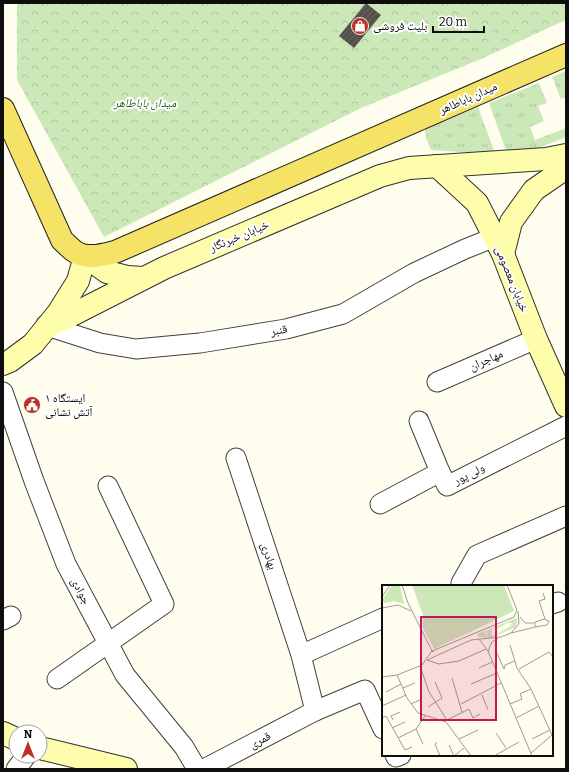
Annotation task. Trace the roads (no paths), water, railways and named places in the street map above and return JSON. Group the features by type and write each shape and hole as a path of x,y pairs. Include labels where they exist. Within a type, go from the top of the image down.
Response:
{"main road":[{"name":"میدان باباطاهر","path":"85,256 95,256 115,252 566,55"},
{"path":"3,109 62,240 75,252 85,256 107,272 127,277 144,278"},
{"name":"خیابان خبرنگار","path":"47,326 62,320 164,268 380,176 409,168 546,159 566,155"},
{"name":"خیابان معصومی","path":"438,166 477,203 499,246 536,338 566,406"},
{"path":"499,246 511,222 534,190 566,168"},
{"name":"خیابان خبرنگار","path":"3,364 10,361 33,344 58,313 78,281 85,256"},
{"path":"48,750 126,769"}],"street":[{"name":"قنبر","path":"47,326 100,343 136,349 200,342 286,329 343,314 414,273 465,249 499,246"},
{"name":"مهاجران","path":"436,382 536,338"},
{"name":"جوادی","path":"3,392 34,481 66,564 125,675 184,747 197,769"},
{"path":"419,421 440,472"},
{"name":"ولی پور","path":"380,504 440,472 447,486 566,426"},
{"name":"بهادری","path":"236,458 301,655 315,711"},
{"path":"57,678 164,604 108,486"},
{"path":"459,585 477,555 566,516"},
{"path":"301,655 382,618"},
{"name":"قمری","path":"204,769 315,711 365,690 382,727"}],"place":[{"name":"بلیت فروشی","path":"360,26"},
{"name":"ایستگاه ۱ آتش نشانی","path":"32,405"}]}
